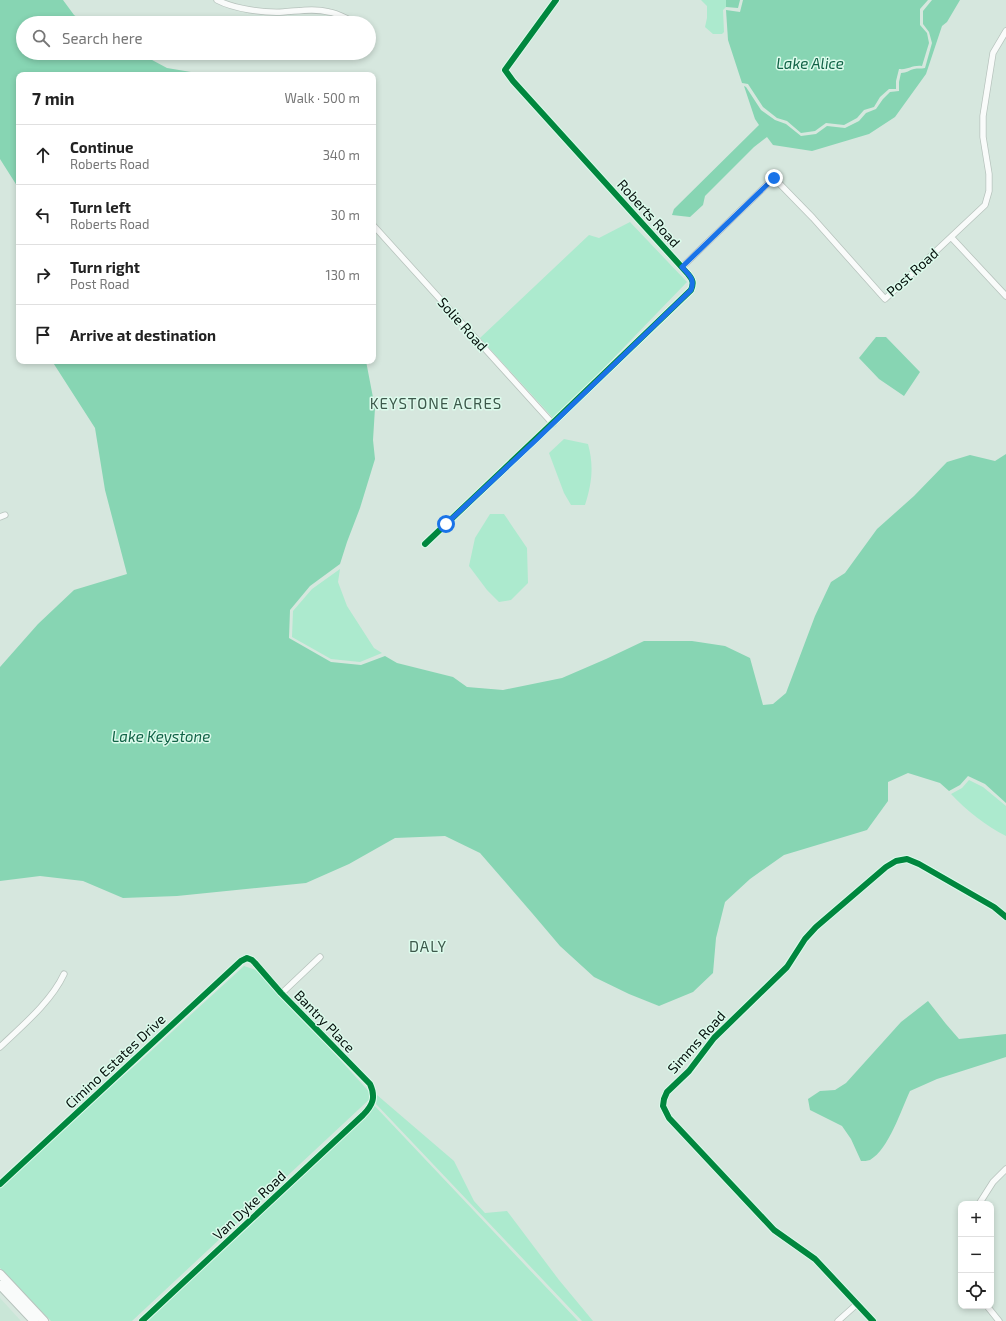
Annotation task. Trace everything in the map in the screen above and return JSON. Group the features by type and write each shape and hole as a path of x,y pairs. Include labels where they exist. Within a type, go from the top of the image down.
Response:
{"main road":[{"path":"0,1274 44,1321"},
{"path":"0,1285 34,1321"}],"street":[{"path":"217,0 222,3 251,10 281,12 312,10 330,12 340,16"},
{"name":"Roberts Road","path":"425,544 553,424 691,290 694,284 692,278 513,81 505,70 556,0"},
{"name":"Post Road","path":"682,267 774,178 813,218 885,299 985,205 989,191 989,174 983,137 983,116 993,53 1006,30"},
{"name":"Solie Road","path":"376,228 553,424"},
{"path":"951,237 1006,296"},
{"name":"Simms Road","path":"873,1321 815,1259 774,1230 698,1150 669,1118 663,1106 664,1099 667,1092 689,1071 714,1038 787,967 805,939 816,927 882,870 896,861 907,859 919,864 994,907 1006,917"},
{"path":"282,993 320,957"},
{"name":"Bantry Place","path":"247,958 255,963 370,1084 374,1093 371,1107"},
{"name":"Cimino Estates Drive","path":"0,1184 241,961 247,958"},
{"path":"0,1047 49,997 58,986 64,974"},
{"name":"Van Dyke Road","path":"142,1321 371,1107"},
{"path":"982,1201 993,1182 1006,1169"},
{"path":"838,1321 857,1304"},
{"path":"989,1309 999,1321"}],"shaded area":[{"path":"701,0 726,0 726,7 723,10 724,32 722,34 713,34 705,27 707,6"},
{"path":"630,222 687,282 602,370 553,418 480,338 589,235 599,238"},
{"path":"564,439 588,444 592,467 585,505 571,505 564,493 549,453"},
{"path":"490,514 504,514 527,548 528,583 511,600 499,602 487,590 469,566 475,538"},
{"path":"340,569 338,582 347,606 374,648 382,653 360,662 331,659 292,637 293,611 312,589"},
{"path":"969,780 983,787 1006,806 1006,836 977,817 951,794 962,788"},
{"path":"244,966 256,970 284,998 373,1096 132,1321 51,1321 0,1268 0,1184 15,1169 139,1062"},
{"path":"377,1095 454,1161 474,1201 485,1213 507,1211 559,1280 593,1321 582,1321 376,1104"},
{"path":"371,1102 578,1321 147,1321 246,1219"},
{"path":"0,1298 21,1321 0,1321"}],"water":[{"path":"0,0 63,0 76,16 16,16 16,60 152,60 167,68 191,72 16,72 16,184 0,159"},
{"path":"726,0 740,0 738,8 726,7"},
{"name":"Lake Alice","path":"743,0 928,0 920,9 920,25 927,33 929,43 922,66 899,69 896,89 889,89 880,97 874,107 864,110 857,118 844,125 826,123 815,131 801,133 787,121 777,118 763,107 748,84 742,83 728,40 726,10 740,12"},
{"path":"932,0 960,0 947,22 942,26 926,74 895,117 869,134 812,151 773,145 767,137 754,147 705,196 703,205 690,217 672,215 674,209 759,125 755,119 744,86 761,110 775,120 786,124 801,136 816,134 827,126 845,128 859,121 866,113 876,109 890,92 899,91 901,73 914,69 925,68 932,43 929,32 923,24 923,11"},
{"path":"876,337 886,337 920,372 904,396 879,379 859,358"},
{"name":"Lake Keystone","path":"54,364 367,364 375,408 373,440 375,459 360,508 340,564 310,586 290,610 289,638 331,662 361,665 385,656 397,663 453,677 467,687 503,690 562,678 644,641 692,641 725,646 750,658 763,705 773,704 786,693 815,616 831,582 845,573 877,529 914,496 947,462 970,455 995,461 1006,454 1006,803 985,784 968,776 960,785 949,791 940,783 908,773 888,782 888,801 867,830 784,855 750,879 725,902 716,938 713,973 693,992 659,1006 629,994 594,977 560,946 480,853 445,836 395,838 349,864 306,883 177,896 123,898 83,881 40,876 0,881 0,667 38,624 74,590 127,574 105,490 95,428"},
{"path":"928,1001 959,1039 1006,1034 1006,1057 937,1079 910,1091 894,1128 883,1147 877,1155 870,1160 861,1161 851,1139 842,1126 810,1110 808,1099 820,1091 835,1090 846,1083 901,1022"}],"cycle path":[{"path":"425,544 691,290 693,283 688,274 513,81 505,70 556,0"},
{"path":"873,1321 815,1259 774,1230 669,1118 663,1106 664,1099 667,1092 689,1071 714,1038 787,967 805,939 816,927 886,867 896,861 907,859 919,864 994,907 1006,917"},
{"path":"0,1184 241,961 247,958 252,960 281,993 370,1084 373,1093 372,1101 369,1108 363,1115 142,1321"}],"district":[{"name":"KEYSTONE ACRES","path":"436,403"},
{"name":"DALY","path":"428,946"}],"route":[{"path":"446,524 537,439 691,290 694,284 692,278 682,267 774,178"}]}
